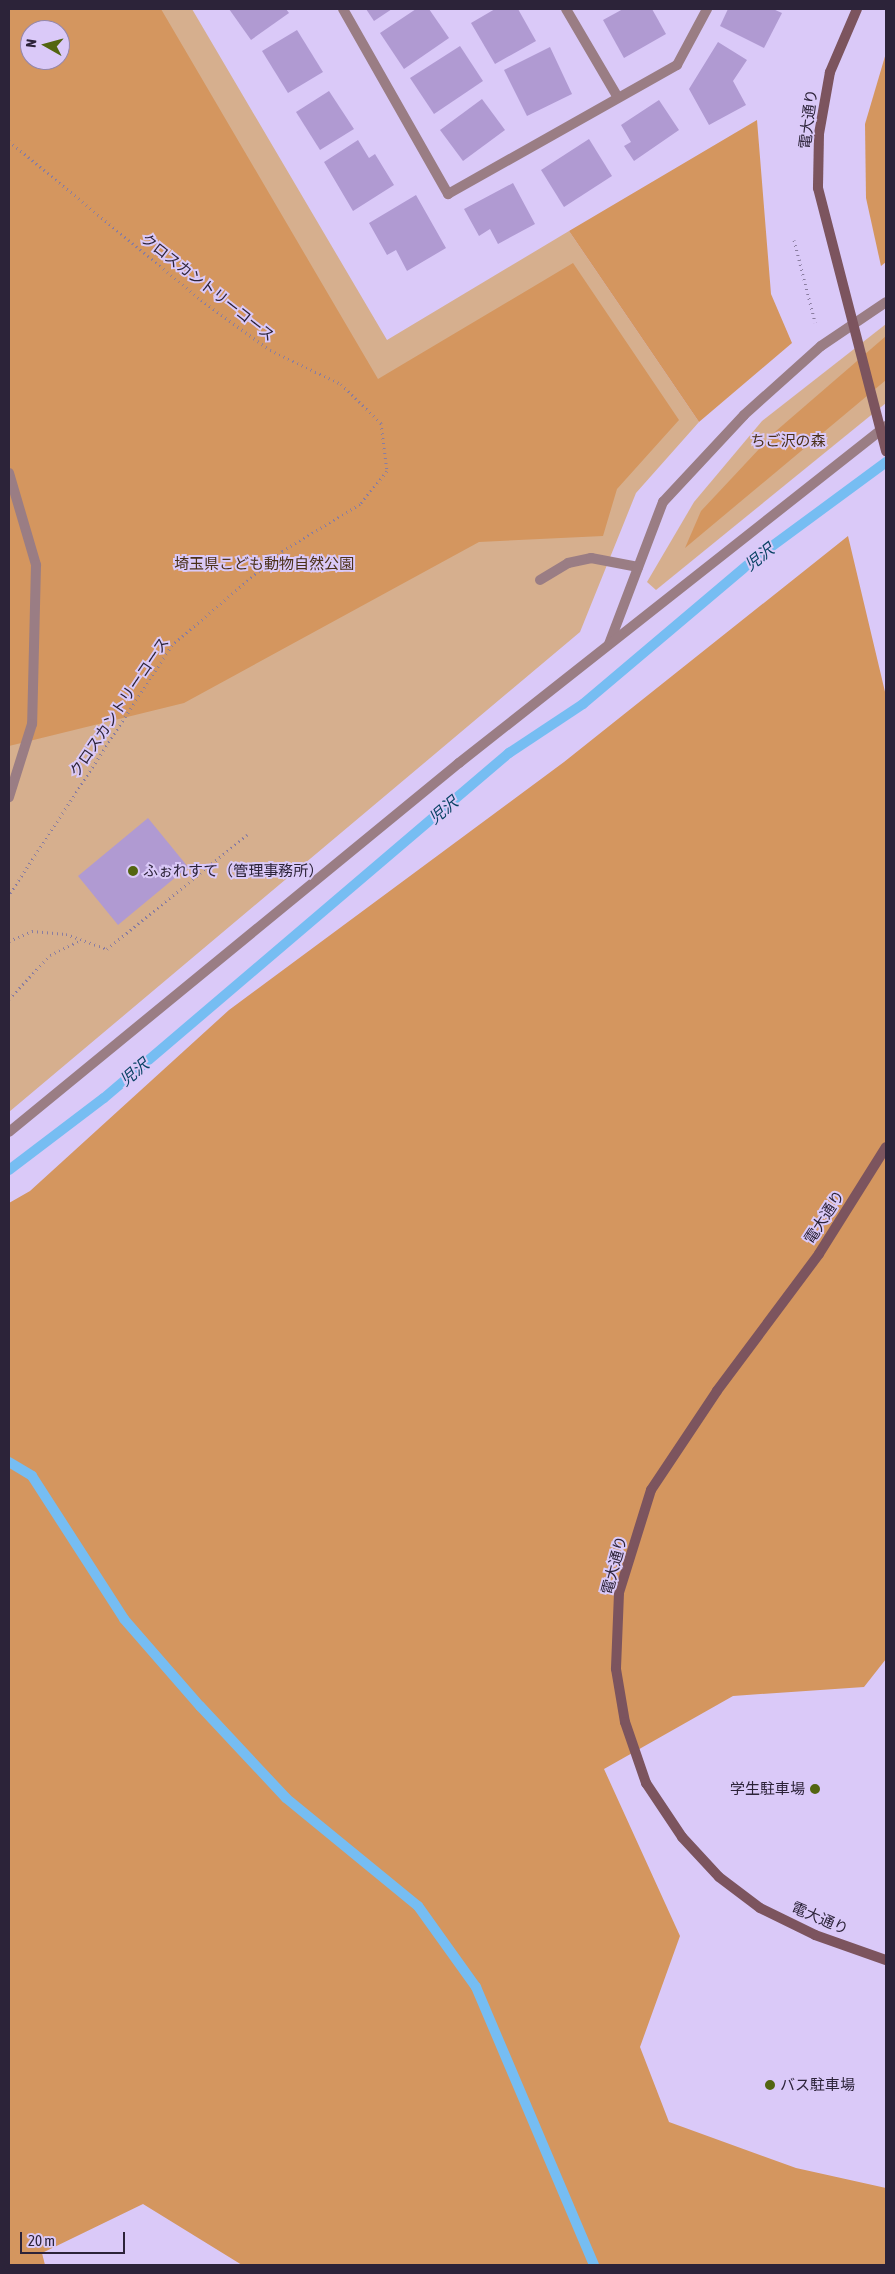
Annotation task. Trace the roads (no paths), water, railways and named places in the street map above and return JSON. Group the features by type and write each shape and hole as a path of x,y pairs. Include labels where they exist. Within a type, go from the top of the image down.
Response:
{"street":[{"path":"343,9 448,194 617,96 677,65 707,9"},
{"path":"566,9 617,96"},
{"name":"電大通り","path":"857,9 830,72 818,134 818,188 886,451"},
{"path":"608,645 664,502 744,415 821,346 886,302"},
{"path":"9,1132 608,645 886,426"},
{"path":"9,473 36,564 32,724 9,797"},
{"path":"540,580 568,563 591,558 638,567"},
{"name":"電大通り","path":"886,1147 819,1254 716,1391 652,1490 619,1593 616,1670 625,1722 646,1782 682,1837 707,1864 760,1908 815,1935 886,1960"}],"waterway":[{"name":"児沢","path":"9,1170 104,1098 509,753 583,704 756,558 886,462"},
{"path":"9,1462 32,1476 124,1619 200,1706 286,1798 418,1906 476,1987 594,2265"}],"place":[{"name":"ふぉれすて（管理事務所）","path":"133,871"},
{"name":"学生駐車場","path":"815,1789"},
{"name":"バス駐車場","path":"770,2085"}],"park label":[{"name":"ちご沢の森","path":"788,441"},
{"name":"埼玉県こども動物自然公園","path":"264,564"}]}
